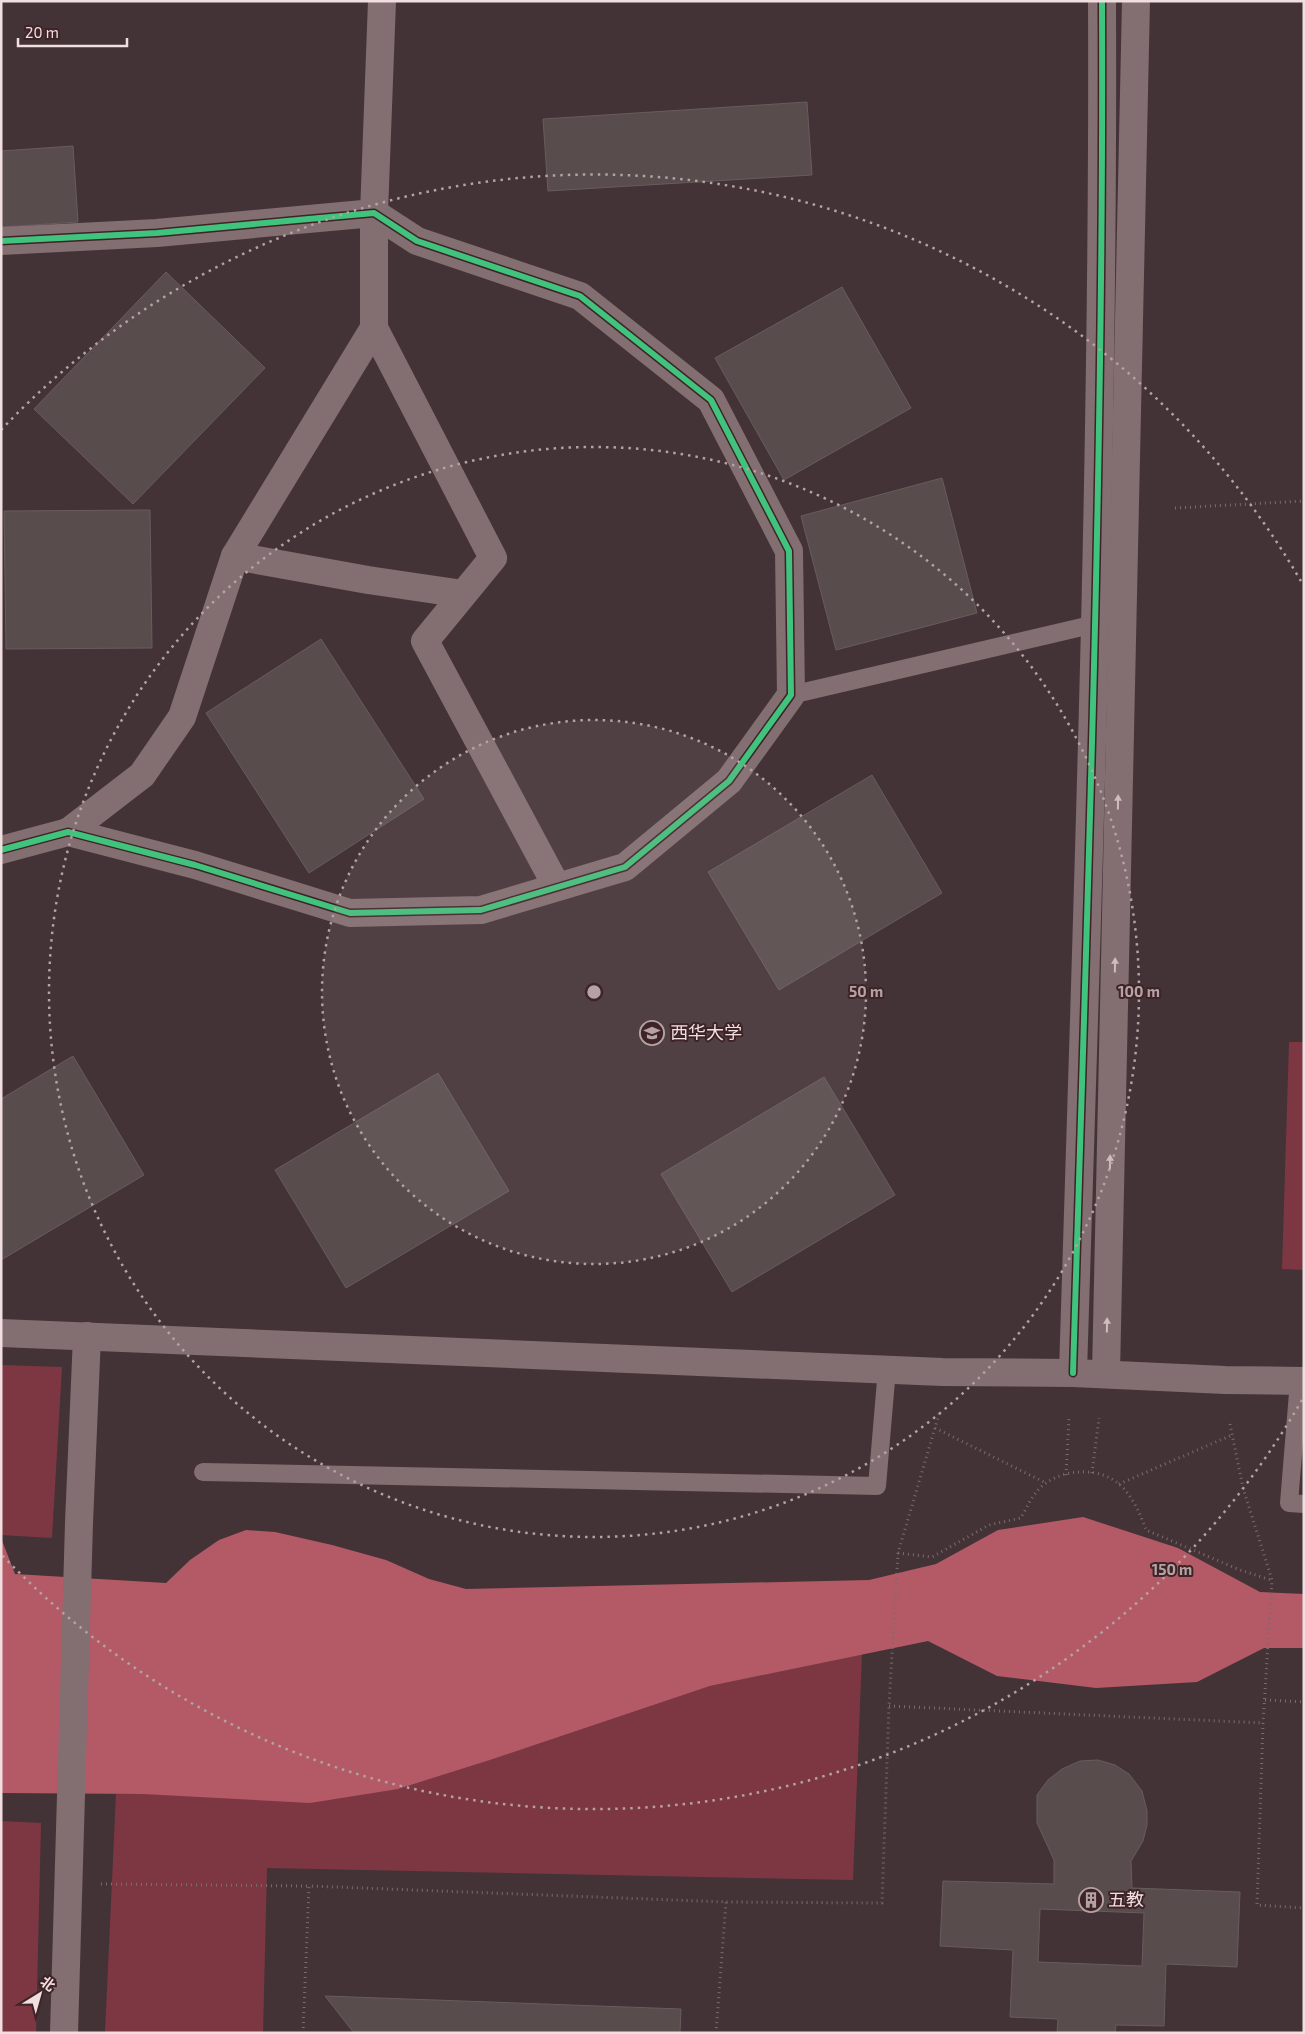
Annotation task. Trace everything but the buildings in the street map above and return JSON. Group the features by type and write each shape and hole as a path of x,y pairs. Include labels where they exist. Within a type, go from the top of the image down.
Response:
{"street":[{"path":"382,1 374,213 374,328 493,558 425,641 557,887"},
{"path":"1073,1372 1095,624 1102,1"},
{"path":"1106,1373 1136,1"},
{"path":"1,241 157,233 374,213 417,241 580,296 712,400 789,551 791,695 729,781 625,867 481,910 350,913 195,865 68,832"},
{"path":"1,850 68,832 142,775 182,717 235,556 374,328"},
{"path":"235,556 368,580 463,594"},
{"path":"1,1333 942,1372 1073,1372 1225,1380 1301,1381"},
{"path":"64,2033 79,1523 87,1336"}],"lane":[{"path":"791,695 1095,624"},
{"path":"204,1472 877,1486 887,1369"},
{"path":"1301,1381 1289,1504 1304,1504"}],"path":[{"path":"1175,508 1304,501"},
{"path":"96,1884 309,1886 726,1902 882,1903 889,1706 898,1553 940,1411"},
{"path":"1066,1475 1069,1417"},
{"path":"1092,1473 1099,1418"},
{"path":"1230,1424 1242,1488 1272,1580 1263,1723 1257,1906 1304,1908"},
{"path":"935,1428 1046,1483"},
{"path":"1119,1484 1232,1435"},
{"path":"898,1553 932,1557 989,1525 1022,1518 1029,1502 1046,1483 1066,1475 1087,1471 1105,1476 1119,1484 1132,1500 1146,1530 1240,1570 1272,1580"},
{"path":"1265,1700 1304,1702"},
{"path":"889,1706 1263,1723"},
{"path":"303,2033 309,1886"},
{"path":"716,2033 726,1902"}],"shaded area":[{"path":"1289,1042 1304,1042 1304,1270 1282,1269"},
{"path":"1,1365 62,1367 52,1538 1,1535"},
{"path":"1083,1517 1178,1548 1260,1592 1304,1594 1304,1648 1264,1648 1197,1682 1096,1688 997,1676 928,1641 710,1686 398,1789 310,1803 143,1794 1,1793 1,1538 15,1574 166,1583 190,1560 219,1540 246,1530 275,1532 386,1560 429,1579 466,1589 869,1580 936,1564 998,1530"},
{"path":"862,1654 853,1880 267,1868 263,2033 105,2033 116,1794 398,1789 710,1686"},
{"path":"1,1821 41,1823 36,2033 1,2033"}],"cycle path":[{"path":"1073,1373 1089,859 1097,515 1102,172 1102,1"},
{"path":"1,241 157,233 374,213 417,241 580,296 711,400 789,551 791,695 729,781 625,867 481,910 350,913 195,865 68,832 1,850"}],"place":[{"name":"西华大学","path":"652,1033"},
{"name":"五教","path":"1091,1900"}]}
